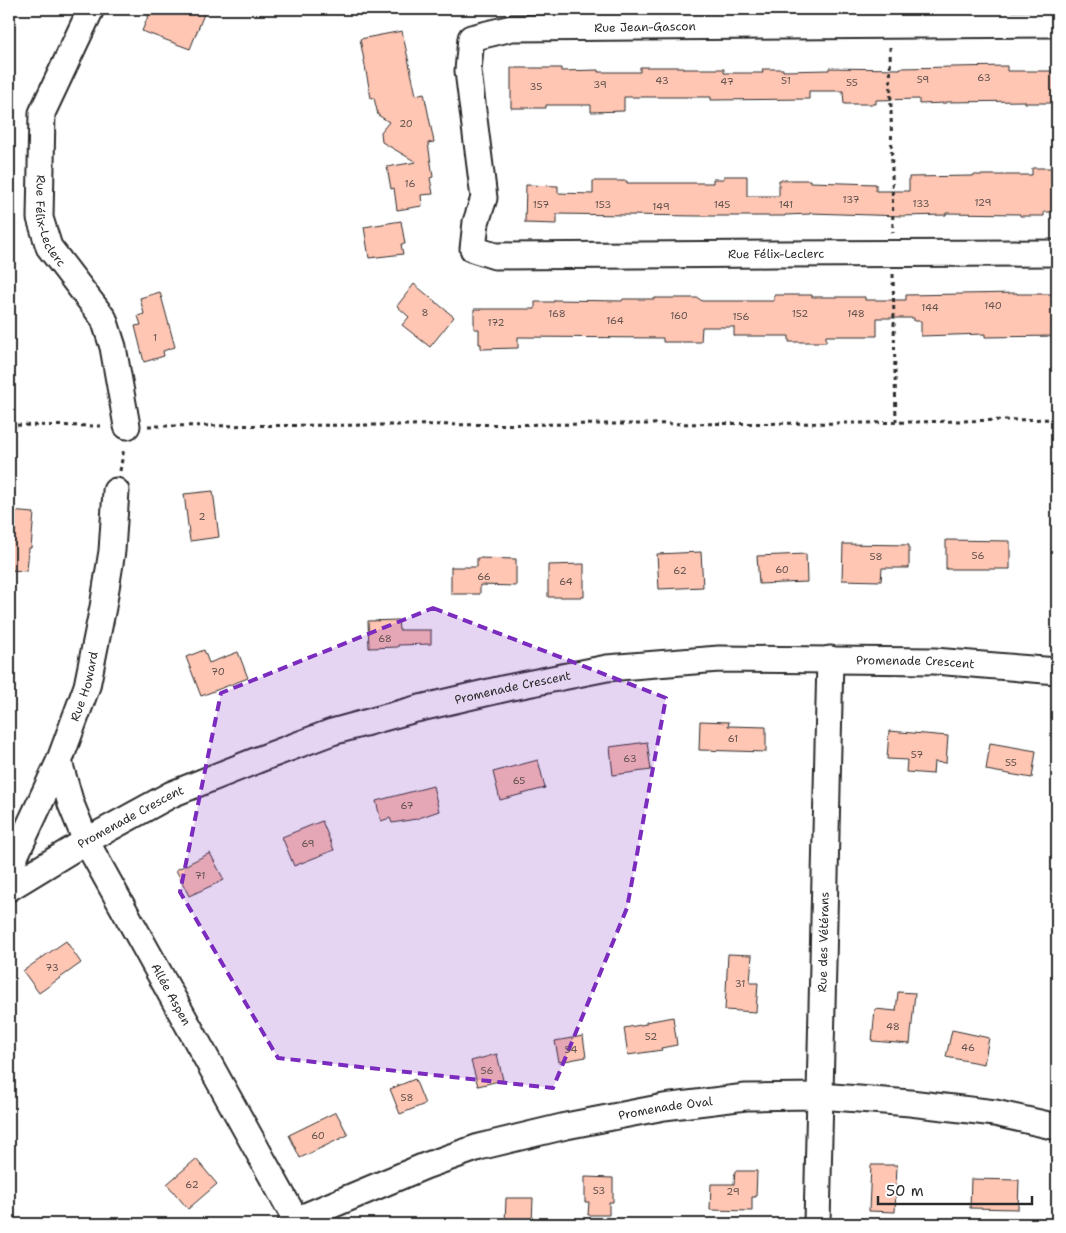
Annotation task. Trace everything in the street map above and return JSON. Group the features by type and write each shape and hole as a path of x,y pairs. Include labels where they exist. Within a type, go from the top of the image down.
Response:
{"street":[{"name":"Rue Félix-Leclerc","path":"91,9 42,113 40,218 49,247 104,319 113,347 127,426"},
{"name":"Rue Jean-Gascon","path":"495,256 473,249 476,222 484,198 468,71 471,38 512,28 1057,24"},
{"name":"Rue Félix-Leclerc","path":"495,256 1057,253"},
{"name":"Rue Howard","path":"9,869 58,762 86,686 103,607 112,551 116,491"},
{"name":"Promenade Crescent","path":"9,888 86,841 172,794 332,732 416,709 507,688 607,668 720,659 934,661 1057,670"},
{"name":"Rue des Vétérans","path":"817,1224 830,659"},
{"name":"Allée Aspen","path":"58,762 71,804 86,841 294,1222"},
{"name":"Promenade Oval","path":"294,1222 425,1166 479,1147 566,1126 664,1107 746,1097 820,1096 910,1103 995,1113 1057,1126"}],"path":[{"path":"890,25 896,422"},
{"path":"9,425 896,422 1057,419"},
{"path":"116,491 127,426"}],"highlighted area":[{"path":"433,608 666,698 627,908 553,1088 278,1058 180,892 221,693"}],"building":[{"path":"151,9 206,9 190,49 142,31"},
{"path":"402,31 416,95 424,93 434,142 428,143 433,177 430,178 433,194 421,195 422,206 397,210 394,188 391,189 387,167 416,162 382,142 381,132 389,122 378,115 374,98 371,98 360,39"},
{"path":"1007,66 1007,71 1057,71 1057,103 1025,103 1025,101 919,104 919,99 876,100 876,104 844,104 843,91 809,91 809,99 711,100 711,97 624,97 624,111 591,112 591,105 546,105 546,108 511,108 511,68 561,68 561,71 640,72 640,67 683,67 683,69 724,69 724,73 763,73 762,69 783,69 783,71 829,70 829,68 900,69"},
{"path":"1032,168 1057,168 1057,212 1044,212 1044,216 946,213 946,215 902,216 810,213 785,216 557,214 557,224 525,223 526,185 558,186 558,193 593,194 593,181 713,183 713,179 724,179 724,176 747,176 747,196 779,196 779,180 876,184 876,191 909,191 909,177 1032,175"},
{"path":"401,221 405,244 401,244 403,254 369,258 364,227"},
{"path":"414,284 454,317 430,347 402,325 409,317 397,306"},
{"path":"160,292 175,347 163,351 164,356 144,362 135,326 141,325 138,316 144,314 140,298"},
{"path":"1057,294 1057,336 985,337 985,334 921,336 921,321 914,321 914,318 877,318 877,336 826,336 826,342 789,342 789,336 734,336 734,327 702,327 701,342 663,342 663,338 518,337 518,348 481,349 479,329 474,329 474,309 535,309 535,302 554,302 554,300 622,301 623,299 698,298 702,301 774,301 774,295 812,295 812,297 865,297 865,300 906,300 906,295"},
{"path":"213,491 219,537 190,541 184,494"},
{"path":"9,511 34,513 27,571 9,570"},
{"path":"946,540 1010,541 1010,569 946,569"},
{"path":"843,544 909,545 909,568 882,568 881,581 842,580"},
{"path":"701,552 703,587 659,589 657,554"},
{"path":"806,554 807,582 759,584 757,556"},
{"path":"477,558 516,559 516,586 480,585 480,594 451,594 451,567 477,567"},
{"path":"584,564 584,597 548,597 548,565"},
{"path":"398,620 399,630 431,630 431,644 369,648 368,621"},
{"path":"204,650 209,663 238,652 248,678 201,696 186,657"},
{"path":"700,721 729,722 728,726 766,727 766,752 699,750"},
{"path":"889,731 948,736 946,763 934,762 933,774 906,772 907,760 887,759"},
{"path":"647,742 651,770 613,775 610,747"},
{"path":"990,743 1036,751 1032,778 986,770"},
{"path":"538,760 545,788 500,800 493,772"},
{"path":"433,786 439,811 416,819 392,823 390,818 381,821 376,801"},
{"path":"322,821 334,850 294,866 282,837"},
{"path":"210,853 224,880 189,896 176,870"},
{"path":"66,941 81,963 39,993 23,971"},
{"path":"728,954 752,955 750,983 758,983 756,1012 725,1010"},
{"path":"898,992 915,993 910,1044 872,1041 875,1009 896,1011"},
{"path":"673,1017 677,1045 661,1048 662,1050 628,1055 624,1028"},
{"path":"952,1030 989,1038 984,1064 946,1057"},
{"path":"583,1036 586,1057 559,1062 555,1041"},
{"path":"497,1054 503,1080 478,1086 471,1061"},
{"path":"415,1079 425,1104 400,1114 390,1089"},
{"path":"336,1112 348,1135 300,1158 289,1135"},
{"path":"196,1159 217,1184 188,1209 167,1184"},
{"path":"871,1165 897,1165 895,1212 869,1211"},
{"path":"735,1171 757,1171 756,1197 752,1197 752,1211 710,1210 711,1184 734,1184"},
{"path":"585,1177 613,1178 613,1202 609,1202 609,1215 588,1215 589,1202 585,1202"},
{"path":"971,1179 1019,1180 1018,1209 970,1208"},
{"path":"506,1198 533,1198 532,1224 505,1224"}]}
